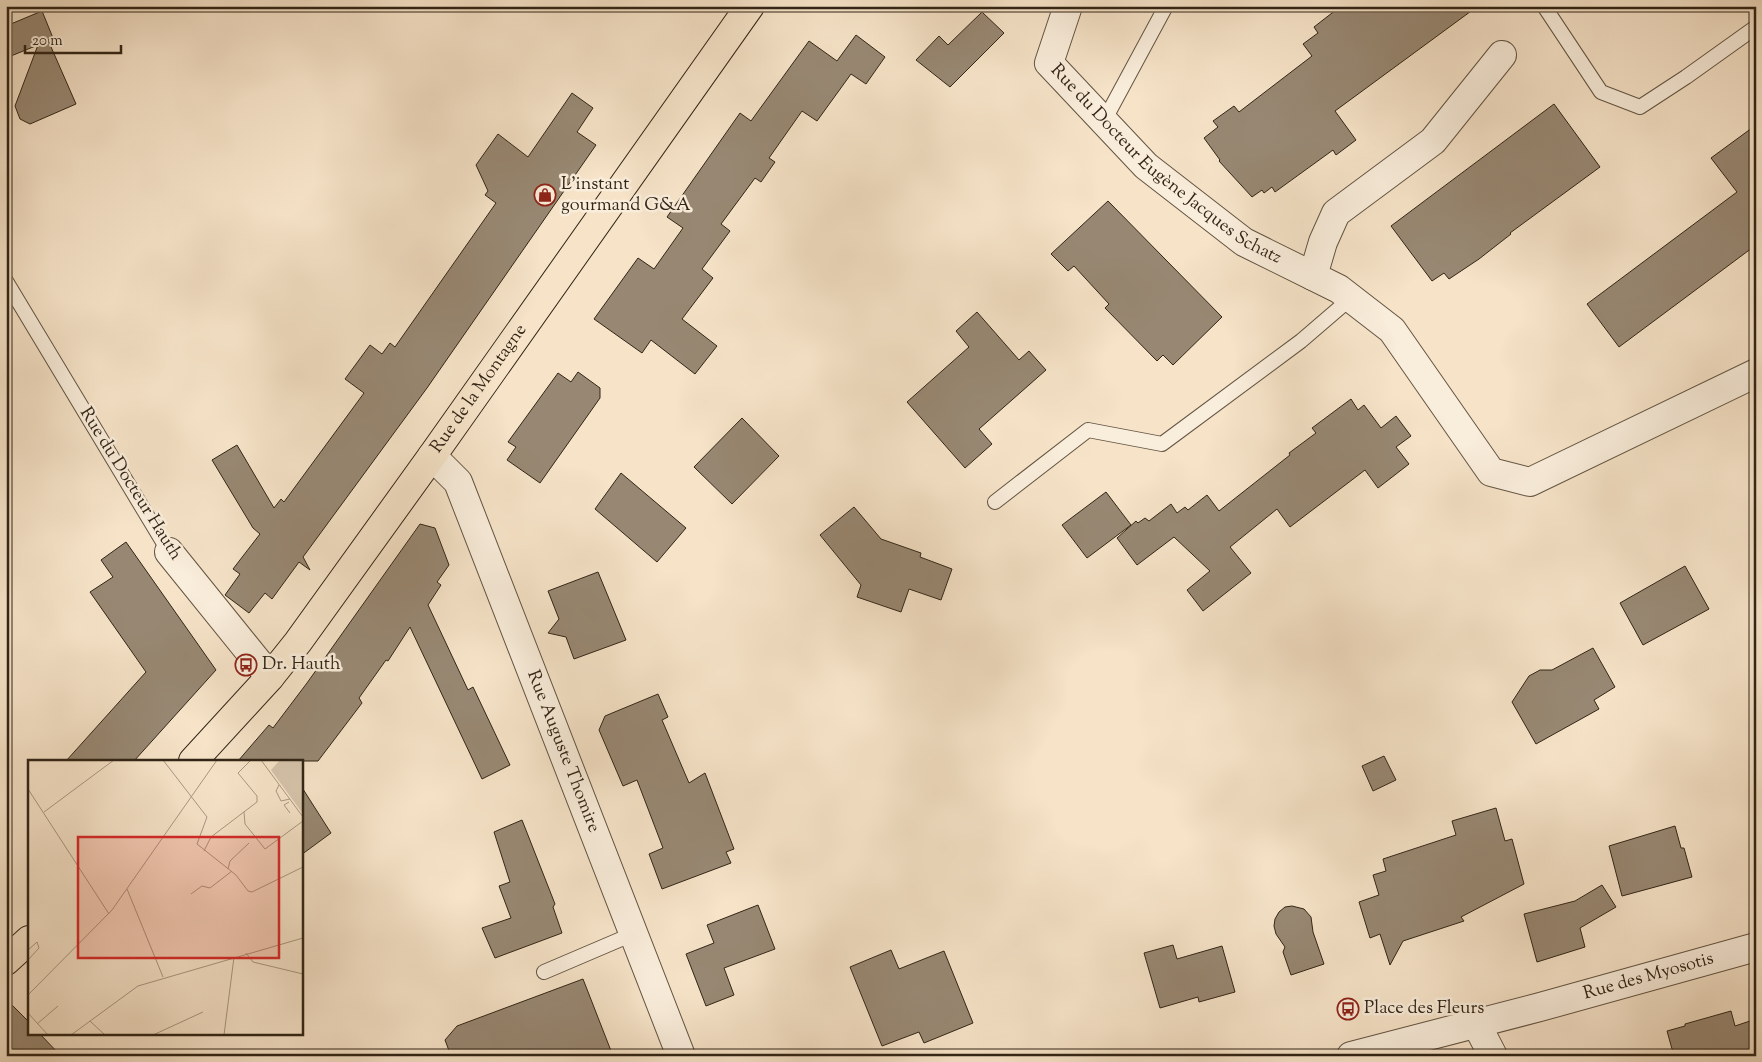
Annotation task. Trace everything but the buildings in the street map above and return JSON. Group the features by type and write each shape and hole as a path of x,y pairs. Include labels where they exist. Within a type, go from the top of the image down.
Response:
{"main road":[{"name":"Rue de la Montagne","path":"194,760 270,677 298,642 750,6"},
{"path":"6,961 28,941"}],"street":[{"name":"Rue du Docteur Eugène Jacques Schatz","path":"1068,6 1048,63 1146,166 1244,242 1339,289 1392,330 1491,472 1530,482 1756,373"},
{"path":"1313,276 1323,242 1336,213 1432,141 1502,55"},
{"name":"Rue Auguste Thomire","path":"432,456 458,482 680,1056"},
{"name":"Rue du Docteur Hauth","path":"169,552 270,677"},
{"name":"Rue des Myosotis","path":"1476,1023 1756,947"},
{"path":"1363,1054 1476,1023 1493,1056"}],"lane":[{"path":"1104,121 1166,6"},
{"path":"1544,6 1601,92 1640,107 1756,27"},
{"name":"Rue du Docteur Hauth","path":"6,281 169,552"},
{"path":"995,502 1088,430 1162,444 1301,342 1350,298"},
{"path":"544,972 633,934"}],"place":[{"name":"L'instant gourmand G&A","path":"545,195"},
{"name":"Dr. Hauth","path":"246,665"},
{"name":"Place des Fleurs","path":"1348,1009"}]}
